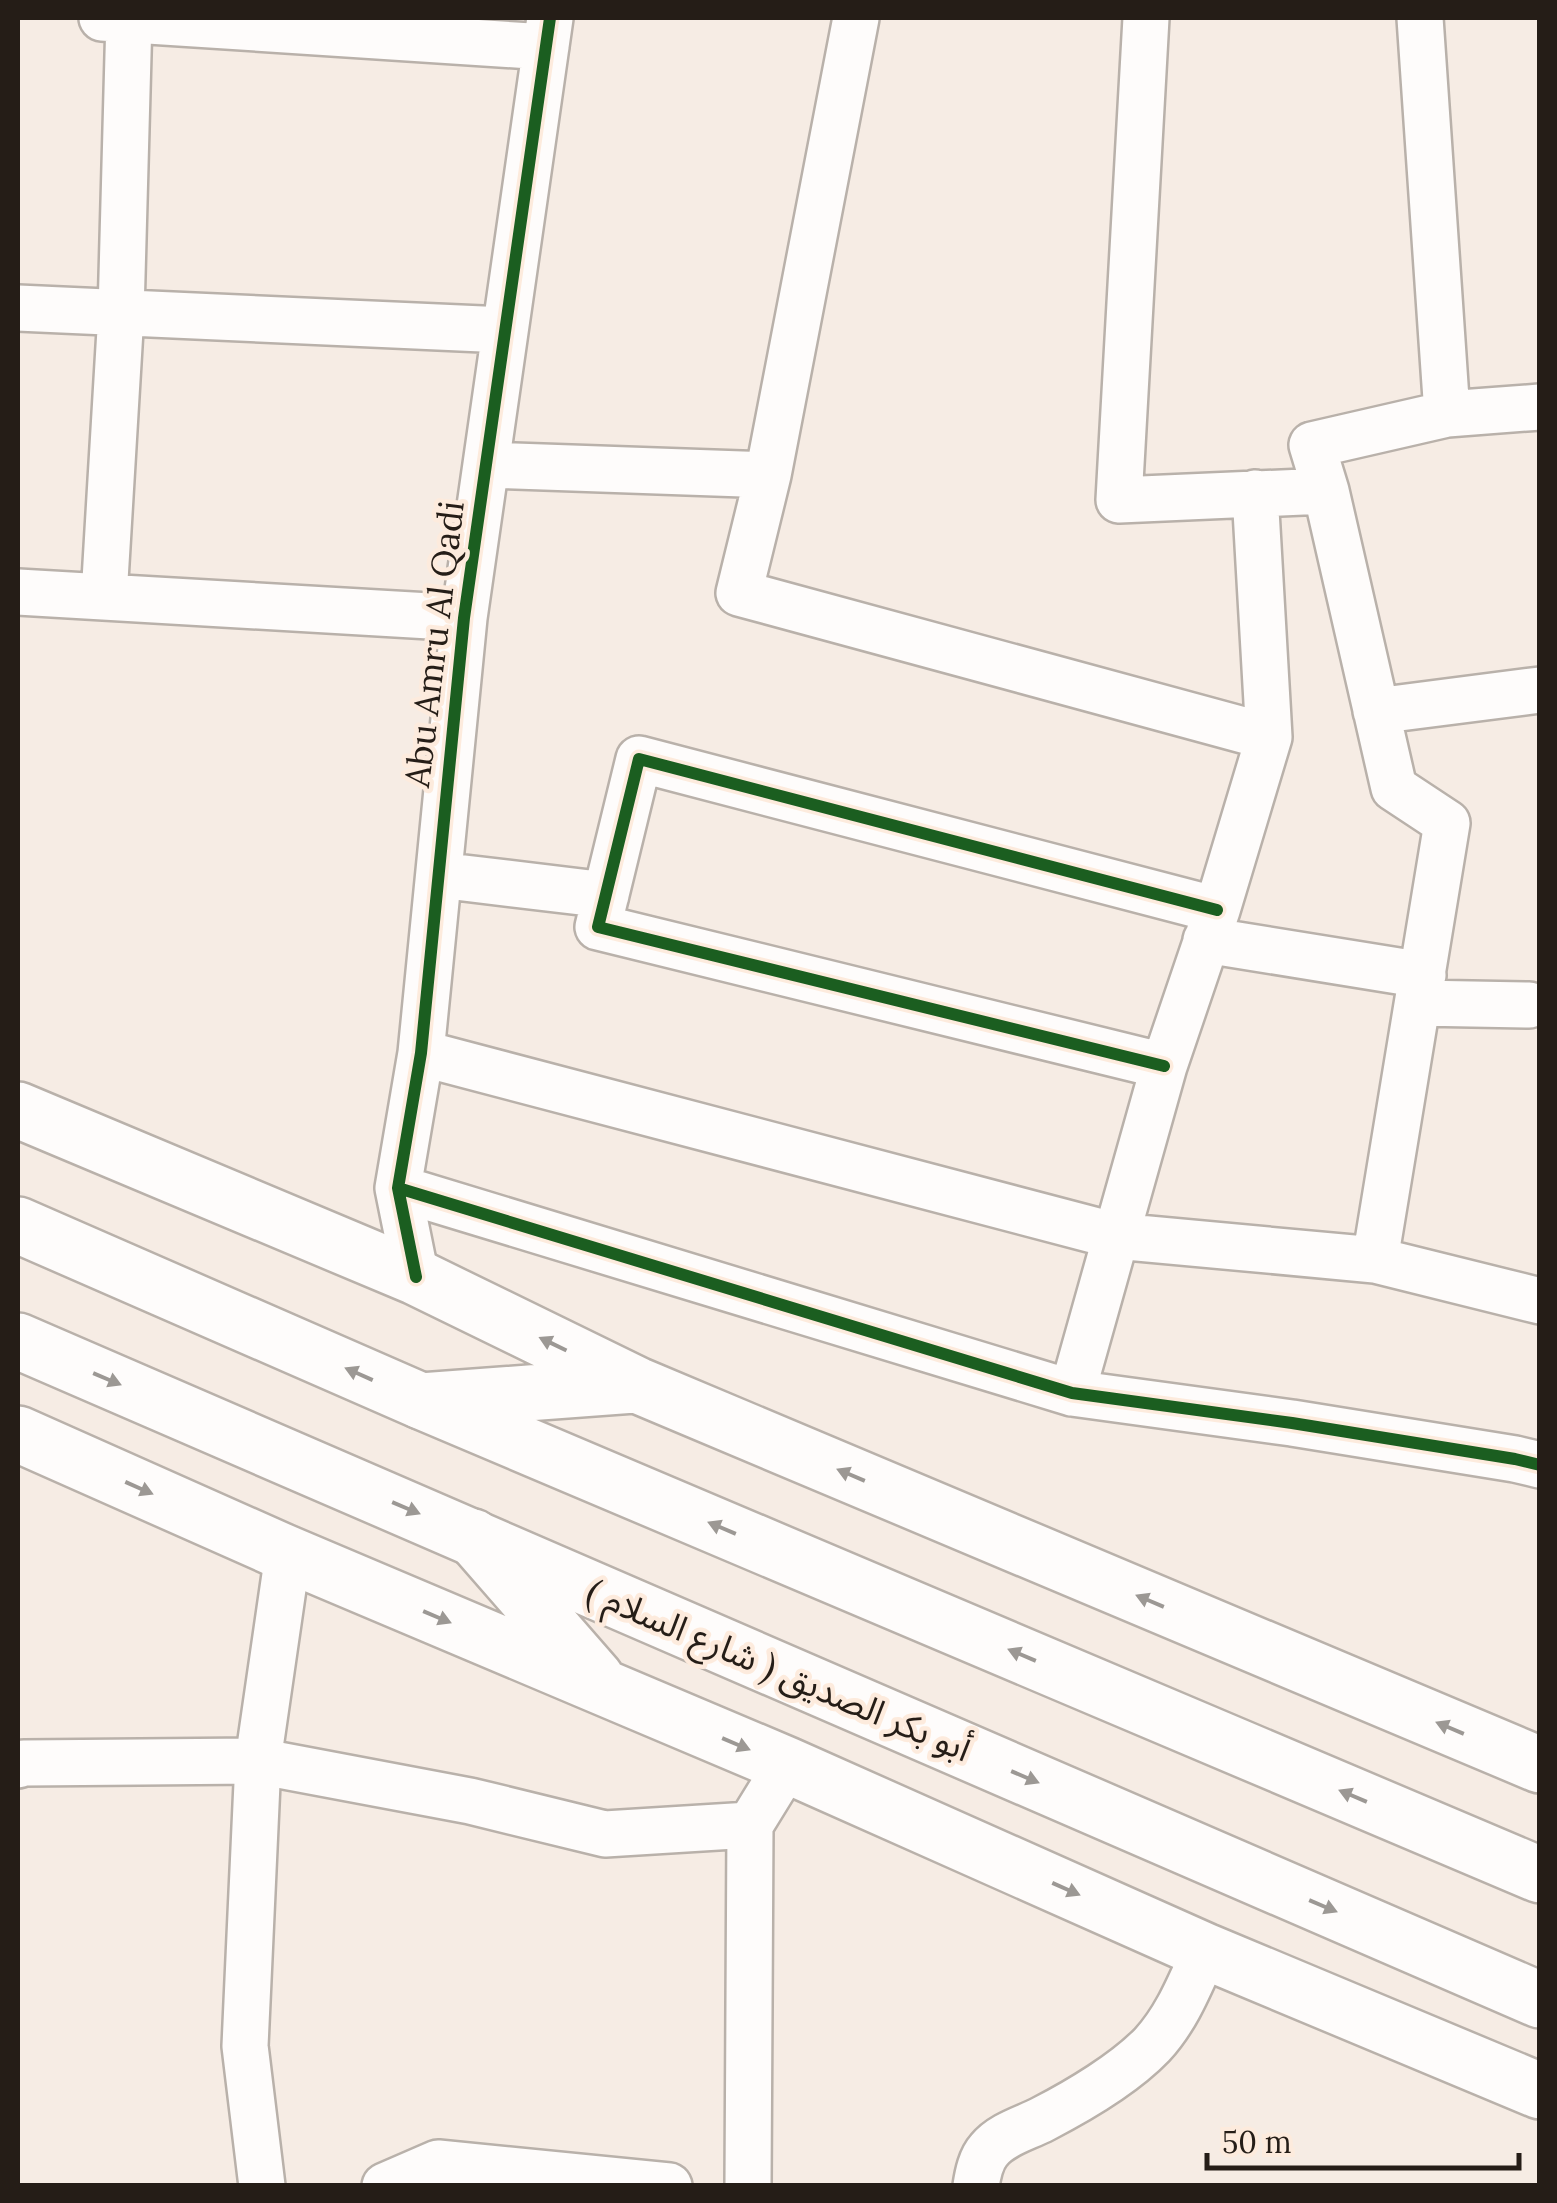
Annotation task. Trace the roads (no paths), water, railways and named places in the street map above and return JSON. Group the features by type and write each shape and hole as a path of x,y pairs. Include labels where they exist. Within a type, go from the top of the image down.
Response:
{"main road":[{"path":"18,1110 416,1277 637,1385 1540,1766"},
{"path":"18,1224 421,1401 1540,1875"},
{"name":"( شارع السلام ) أبو بكر الصديق","path":"18,1341 1540,2000"},
{"path":"421,1401 637,1385"},
{"path":"18,1434 1205,1951 1540,2091"},
{"path":"473,1537 606,1688"}],"street":[{"path":"104,597 121,313 120,18 548,32"},
{"path":"856,18 768,474 739,593 1269,736"},
{"path":"1146,18 1119,500 1326,491"},
{"path":"1420,18 1447,414"},
{"name":"Abu Amru Al Qadi","path":"416,1277 398,1188 421,1052 464,618 548,32"},
{"path":"18,308 505,330"},
{"path":"1375,1260 1447,824 1394,788 1312,445 1447,414 1540,407"},
{"path":"486,465 768,474"},
{"path":"1072,1392 1164,1066 1269,736 1255,493"},
{"path":"18,592 464,618"},
{"path":"1376,711 1540,690"},
{"path":"1164,1066 598,926 639,759 1421,989 1536,998"},
{"path":"438,875 606,896"},
{"path":"421,1052 1116,1236 1375,1260 1540,1300"},
{"path":"398,1188 1072,1392 1292,1423 1540,1465"},
{"path":"262,2186 246,2046 258,1761 288,1554"},
{"path":"18,1766 258,1761 470,1801 605,1834 750,1825"},
{"path":"748,2186 750,1825 787,1766"},
{"path":"976,2186 990,2149 1125,2070 1152,2045 1174,2017 1205,1951"},
{"path":"385,2186 438,2163 669,2186"}]}
